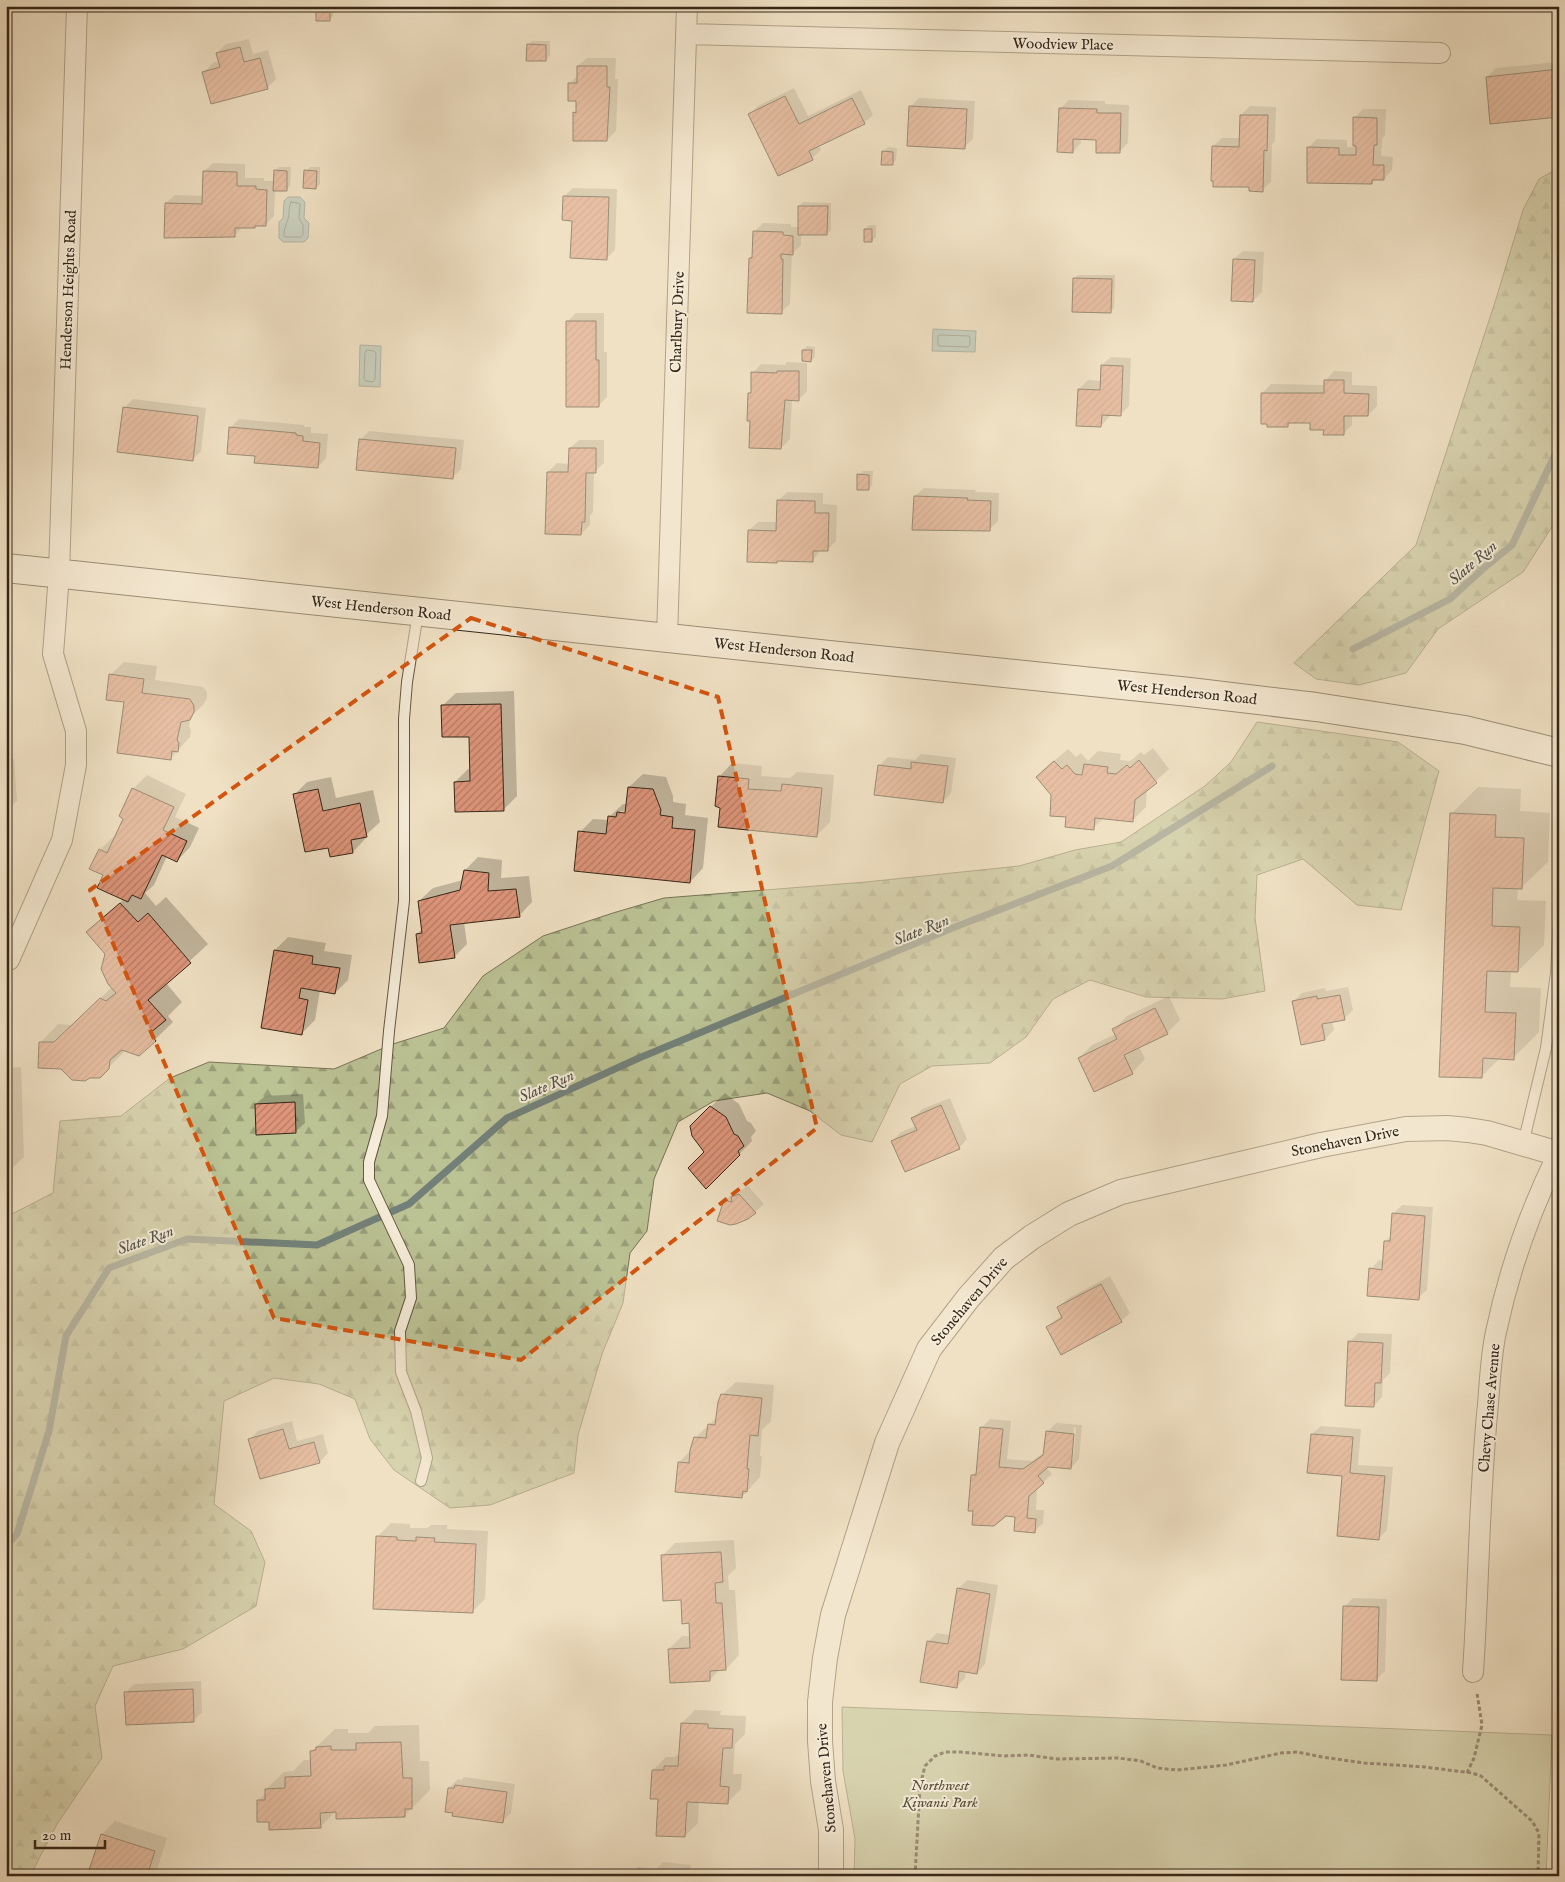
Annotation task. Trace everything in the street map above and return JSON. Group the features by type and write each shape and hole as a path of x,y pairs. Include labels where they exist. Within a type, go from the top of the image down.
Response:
{"main road":[{"name":"West Henderson Road","path":"6,568 1316,706 1465,730 1559,753"}],"street":[{"name":"Henderson Heights Road","path":"9,960 62,840 76,765 76,731 54,654 59,574 77,6"},
{"name":"Charlbury Drive","path":"667,638 687,6"},
{"name":"Woodview Place","path":"686,34 1440,53"},
{"name":"Stonehaven Drive","path":"831,1876 831,1830 820,1741 820,1702 825,1658 833,1615 887,1443 929,1348 969,1296 1004,1258 1032,1237 1069,1214 1122,1192 1321,1145 1406,1129 1447,1128 1487,1133 1558,1154"},
{"name":"Chevy Chase Avenue","path":"1473,1672 1484,1448 1495,1334 1513,1263 1541,1189 1558,1154"}],"lane":[{"path":"418,612 407,682 404,719 404,901 389,1031 382,1116 370,1162 369,1180 409,1265 411,1298 400,1331 401,1372 416,1411 427,1458 422,1482"},
{"path":"1524,1144 1546,1048 1557,973 1559,914"}],"path":[{"path":"1467,1773 1474,1758 1482,1725 1473,1672"},
{"path":"915,1876 920,1786 925,1766 935,1756 945,1752 1004,1756 1028,1755 1057,1759 1118,1758 1141,1761 1157,1768 1177,1770 1226,1765 1281,1753 1297,1752 1322,1758 1425,1767 1467,1773 1481,1776 1532,1821 1539,1832 1538,1876"}],"highlighted area":[{"path":"471,618 718,697 817,1128 521,1360 274,1318 90,890"}],"green space":[{"path":"1559,168 1559,516 1523,572 1438,629 1406,673 1359,685 1316,679 1294,663 1416,545 1523,210 1539,179"},
{"path":"1257,722 1398,742 1439,771 1401,910 1357,905 1303,859 1257,875 1255,918 1265,991 1222,999 1146,997 1090,980 1053,999 1026,1037 990,1063 932,1066 900,1084 872,1142 841,1135 810,1111 767,1093 714,1101 678,1122 654,1179 647,1231 630,1253 623,1303 602,1354 578,1435 574,1473 490,1505 450,1508 394,1470 370,1439 355,1399 319,1384 274,1378 224,1401 214,1504 251,1531 265,1562 256,1606 183,1649 113,1666 95,1706 102,1758 57,1824 30,1876 6,1876 6,1217 53,1193 60,1121 121,1116 170,1078 209,1062 334,1069 393,1044 444,1028 483,976 543,936 664,898 866,882 1019,866 1075,850 1121,842 1205,786 1231,762"},
{"name":"Northwest Kiwanis Park","path":"842,1707 1552,1735 1546,1876 854,1876 855,1839 843,1771"}],"water":[{"path":"288,197 300,197 305,202 304,218 309,223 308,238 304,242 283,242 279,238 279,222 283,218 284,201"},
{"path":"933,329 976,331 975,352 932,351"},
{"path":"360,345 381,346 380,387 359,386"}],"building":[{"path":"316,12 330,12 330,21 316,21"},
{"path":"527,44 546,45 546,61 526,61"},
{"path":"240,47 244,62 260,58 268,89 211,104 202,72 220,67 216,53"},
{"path":"577,66 607,66 607,87 610,87 607,141 573,141 573,112 576,113 576,101 568,101 568,83 577,83"},
{"path":"1559,69 1559,117 1490,124 1486,77"},
{"path":"785,96 799,124 852,98 865,124 809,151 813,160 778,176 748,114"},
{"path":"909,106 967,109 965,149 907,146"},
{"path":"1059,108 1097,109 1097,113 1121,113 1120,153 1096,153 1096,140 1073,139 1073,153 1057,152"},
{"path":"1240,115 1268,115 1267,151 1264,150 1263,192 1249,191 1249,187 1213,187 1213,181 1211,181 1212,146 1239,147"},
{"path":"1353,117 1377,118 1377,145 1374,145 1373,165 1384,165 1384,180 1372,180 1372,184 1307,183 1307,147 1339,148 1339,155 1356,155 1356,146 1353,146"},
{"path":"882,151 893,152 893,165 881,165"},
{"path":"274,170 287,171 287,191 273,191"},
{"path":"304,170 317,171 316,189 303,188"},
{"path":"203,171 237,172 237,186 256,186 256,189 267,190 266,226 235,228 235,237 164,238 165,203 202,204"},
{"path":"563,196 609,197 607,260 570,258 572,221 562,220"},
{"path":"798,206 828,206 827,235 798,235"},
{"path":"864,229 872,229 872,242 864,242"},
{"path":"753,231 783,232 783,235 793,236 793,255 781,254 781,259 783,259 782,314 747,313 749,258 752,258"},
{"path":"1233,259 1255,260 1253,302 1231,301"},
{"path":"1073,278 1112,279 1111,313 1072,312"},
{"path":"566,321 596,321 596,360 599,360 599,407 566,407"},
{"path":"802,350 812,350 811,362 802,361"},
{"path":"1101,365 1123,366 1121,416 1102,415 1101,427 1076,426 1078,389 1100,390"},
{"path":"777,371 799,371 799,401 785,400 781,449 749,448 750,421 747,421 748,393 751,393 751,372 777,373"},
{"path":"1324,380 1344,380 1344,393 1369,394 1368,416 1344,416 1344,435 1323,435 1324,430 1310,430 1310,423 1288,423 1288,427 1267,427 1267,424 1261,424 1261,393 1324,393"},
{"path":"123,407 198,416 193,461 117,452"},
{"path":"229,427 296,433 296,435 303,436 303,441 320,443 318,468 254,463 255,456 227,454"},
{"path":"359,439 456,448 453,479 356,470"},
{"path":"569,448 596,448 596,473 586,473 585,522 582,522 581,535 545,534 547,472 568,472"},
{"path":"857,474 869,475 869,490 857,490"},
{"path":"914,496 968,498 967,500 991,501 990,531 912,530"},
{"path":"777,500 815,501 815,513 829,513 828,551 813,551 813,562 747,562 748,530 776,531"},
{"path":"109,674 144,679 142,693 190,699 194,706 194,712 190,720 181,722 177,740 179,743 178,752 172,751 171,760 117,753 124,702 106,700"},
{"path":"501,704 504,811 455,812 454,782 470,781 469,737 442,737 441,705"},
{"path":"1139,760 1157,783 1135,800 1133,822 1095,818 1094,830 1065,827 1066,817 1050,816 1051,795 1036,777 1054,761 1062,769 1067,765 1075,774 1082,775 1084,764 1108,767 1107,773 1116,774 1127,765 1130,768"},
{"path":"911,762 948,766 943,803 874,795 878,765 911,769"},
{"path":"718,776 749,779 748,789 781,791 782,784 822,788 817,837 718,827 720,808 715,806"},
{"path":"628,787 653,789 661,810 660,815 673,817 672,828 695,830 690,883 574,871 578,831 606,834 608,816 616,817 617,812 625,813"},
{"path":"132,788 174,807 163,830 187,841 177,862 162,855 141,899 132,895 128,902 97,888 103,875 89,869 99,849 107,853 123,819 119,816"},
{"path":"318,789 323,811 360,803 367,837 351,840 353,853 330,857 328,848 305,852 293,794"},
{"path":"1450,813 1496,815 1495,837 1524,838 1522,889 1493,888 1492,926 1520,927 1518,972 1487,971 1485,1012 1516,1013 1514,1060 1483,1058 1482,1078 1439,1077"},
{"path":"464,870 489,873 488,891 516,889 520,917 450,925 455,958 419,963 416,934 422,933 418,901 460,890"},
{"path":"120,903 138,922 148,913 191,963 148,1000 166,1020 150,1033 156,1041 139,1056 122,1050 110,1060 109,1069 100,1078 90,1078 85,1081 72,1080 61,1069 38,1068 39,1042 54,1042 100,998 106,1001 116,993 108,984 101,969 105,954 86,932"},
{"path":"274,950 313,956 312,964 340,968 335,994 301,988 299,998 308,1000 302,1035 261,1028"},
{"path":"1340,995 1345,1020 1322,1024 1325,1040 1301,1045 1292,1001 1317,996 1317,999"},
{"path":"1155,1008 1168,1034 1124,1055 1133,1074 1094,1092 1078,1058 1117,1039 1112,1029"},
{"path":"295,1102 296,1133 256,1135 255,1104"},
{"path":"941,1105 960,1149 905,1172 891,1141 917,1130 911,1118"},
{"path":"710,1106 726,1117 734,1134 738,1136 744,1146 738,1151 740,1155 706,1189 688,1168 704,1152 692,1136 690,1126"},
{"path":"739,1194 756,1213 736,1224 730,1225 717,1221 724,1200 732,1202 731,1197"},
{"path":"1392,1213 1425,1216 1419,1300 1367,1296 1369,1268 1382,1270 1384,1241 1390,1241"},
{"path":"1101,1284 1122,1322 1061,1355 1046,1327 1062,1318 1057,1307"},
{"path":"1348,1341 1383,1343 1381,1383 1375,1383 1374,1407 1345,1406"},
{"path":"721,1394 762,1398 758,1436 750,1435 747,1492 743,1491 742,1498 675,1492 678,1462 689,1463 694,1437 706,1438 708,1424 715,1425"},
{"path":"980,1427 1003,1429 999,1467 1023,1469 1043,1455 1046,1431 1074,1434 1071,1469 1048,1467 1038,1476 1044,1483 1029,1496 1027,1518 1036,1519 1035,1533 1014,1531 1015,1517 1006,1516 994,1526 972,1525 973,1511 968,1511 971,1475 976,1475"},
{"path":"283,1429 289,1449 314,1442 320,1463 260,1479 248,1439"},
{"path":"1311,1434 1353,1437 1350,1473 1385,1476 1379,1540 1337,1536 1342,1476 1307,1473"},
{"path":"376,1536 397,1537 397,1540 416,1541 416,1537 435,1538 434,1542 476,1544 473,1613 373,1609"},
{"path":"721,1552 723,1582 715,1583 716,1603 722,1603 726,1670 710,1671 710,1681 670,1683 668,1649 690,1648 689,1623 682,1624 681,1600 663,1601 661,1555"},
{"path":"957,1588 990,1594 977,1674 959,1671 957,1688 920,1682 927,1641 948,1644"},
{"path":"1343,1606 1379,1607 1377,1681 1341,1680"},
{"path":"193,1689 194,1722 126,1725 124,1692"},
{"path":"681,1723 708,1724 708,1728 733,1729 732,1748 723,1748 720,1786 729,1787 728,1804 687,1802 685,1837 656,1836 658,1799 650,1799 652,1770 664,1770 664,1766 678,1766"},
{"path":"401,1742 403,1778 412,1778 412,1809 405,1809 405,1817 336,1819 336,1812 320,1813 321,1828 269,1830 269,1822 257,1822 257,1800 265,1800 265,1789 285,1788 285,1777 311,1776 310,1751 316,1750 316,1747 331,1746 331,1750 356,1750 356,1743"},
{"path":"455,1785 507,1792 503,1823 452,1816 453,1813 445,1812 448,1788 454,1788"},
{"path":"101,1834 155,1851 147,1876 87,1876"}],"waterway":[{"name":"Slate Run","path":"1353,649 1450,599 1512,545 1559,446"},
{"name":"Slate Run","path":"6,1546 17,1534 49,1431 66,1336 109,1268 187,1239 317,1245 409,1204 507,1118 639,1058 950,929 1112,866 1272,766"}]}
